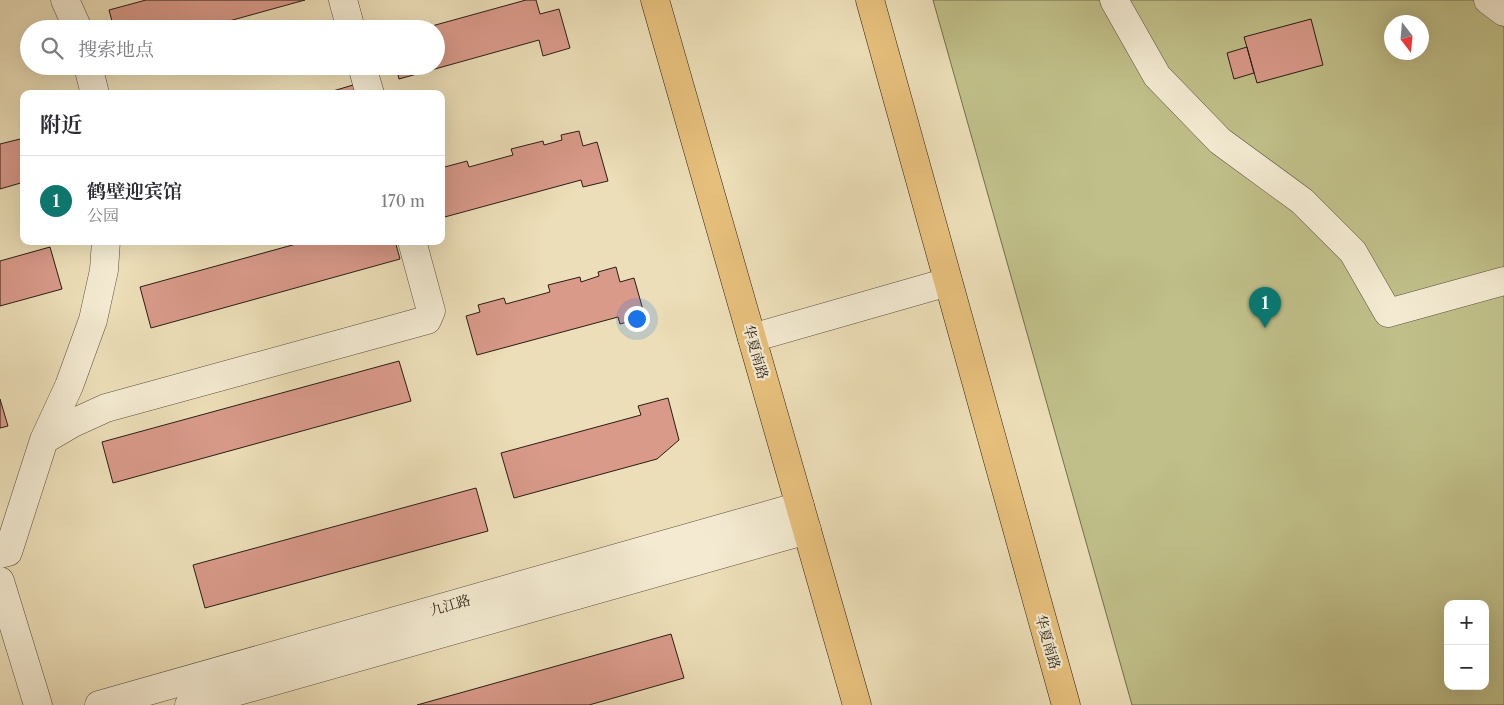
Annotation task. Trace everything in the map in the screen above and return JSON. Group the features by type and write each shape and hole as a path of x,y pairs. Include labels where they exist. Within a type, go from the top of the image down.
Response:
{"main road":[{"name":"华夏南路","path":"654,0 857,705"},
{"name":"华夏南路","path":"870,0 1066,705"}],"street":[{"path":"65,0 74,20"},
{"path":"343,0 349,20"},
{"path":"1114,0 1156,76 1220,141 1302,202 1353,252 1388,313 1504,281"},
{"path":"1488,0 1504,12"},
{"path":"90,75 94,90"},
{"path":"365,75 369,90"},
{"path":"0,554 8,552 44,440 69,386 93,320 104,270 106,245"},
{"path":"44,440 72,423 106,408 427,320 431,310 413,245"},
{"path":"752,338 948,282"},
{"name":"九江路","path":"99,705 803,518"},
{"name":"九江路","path":"189,705 803,518"},
{"path":"0,580 38,705"}],"shaded area":[{"path":"933,0 1504,0 1504,705 1132,705"}],"building":[{"path":"146,0 305,0 233,20 112,20 109,10"},
{"path":"526,0 536,0 540,14 559,9 570,48 543,56 539,40 445,66 445,22"},
{"path":"1311,19 1323,65 1257,83 1244,37"},
{"path":"1247,47 1254,73 1234,79 1227,53"},
{"path":"398,75 413,75 399,79"},
{"path":"353,85 355,90 336,90"},
{"path":"579,131 583,146 597,142 608,181 583,187 581,180 445,217 445,167 467,161 469,167 513,155 511,149 543,141 544,145 562,140 561,135"},
{"path":"20,139 20,183 0,189 0,144"},
{"path":"292,245 396,245 400,259 151,328 140,287"},
{"path":"50,247 62,289 0,306 0,261"},
{"path":"616,267 620,282 634,278 645,317 620,324 618,317 477,355 466,316 480,312 478,305 504,298 506,304 550,292 548,285 580,277 581,282 599,276 598,272"},
{"path":"399,361 411,401 113,483 102,442"},
{"path":"668,398 679,440 657,459 514,498 501,453 641,415 638,406"},
{"path":"0,399 8,426 0,428"},
{"path":"476,488 488,531 205,608 193,565"},
{"path":"671,634 684,678 589,705 417,705"}],"place":[{"name":"鹤壁迎宾馆","path":"1265,328"}]}
